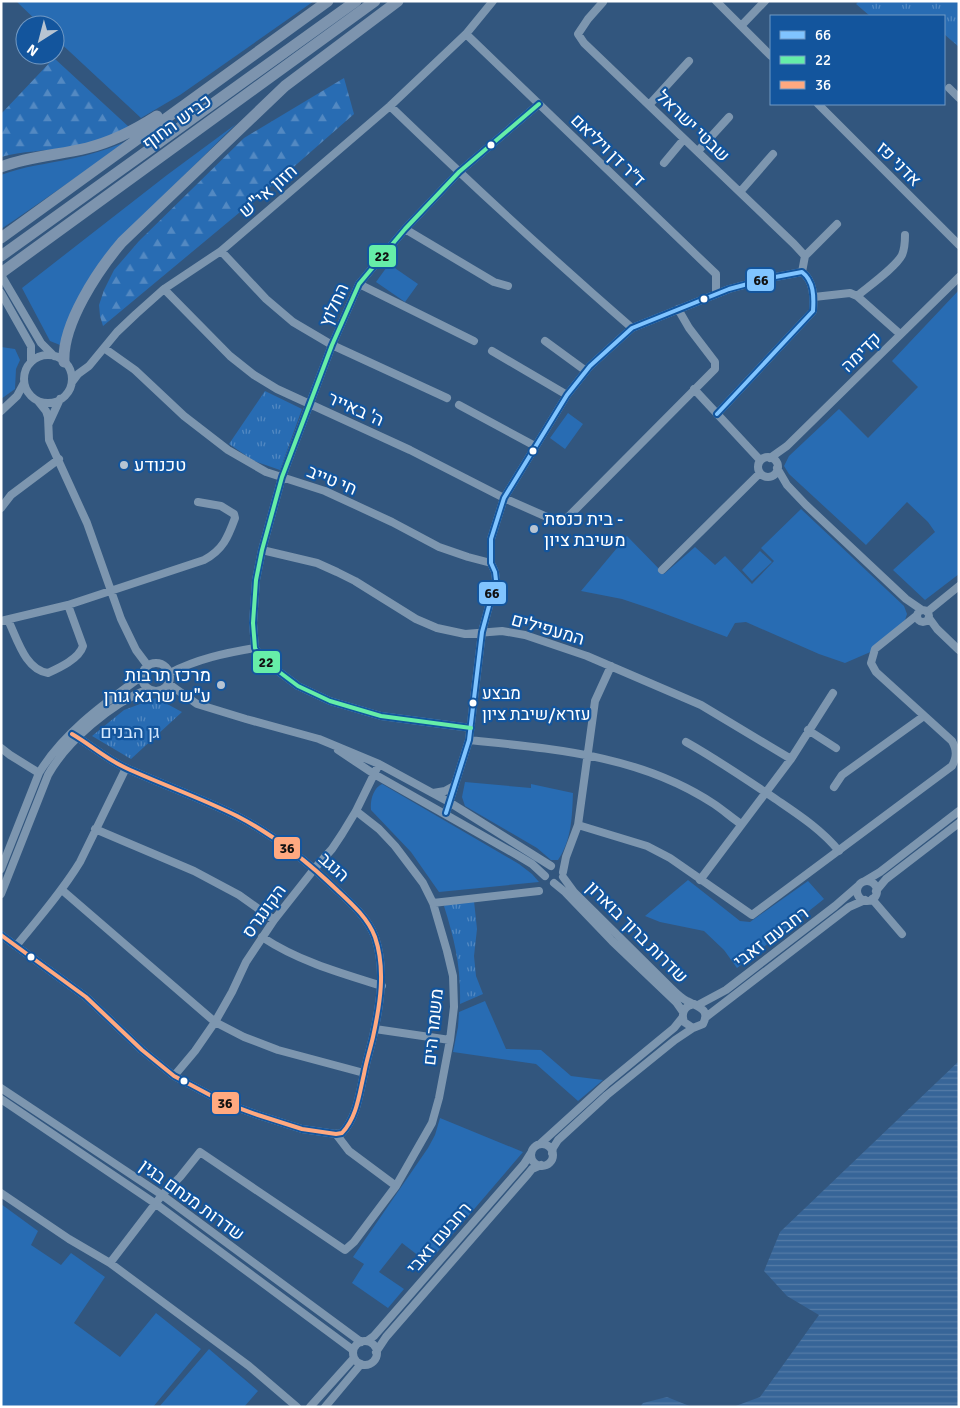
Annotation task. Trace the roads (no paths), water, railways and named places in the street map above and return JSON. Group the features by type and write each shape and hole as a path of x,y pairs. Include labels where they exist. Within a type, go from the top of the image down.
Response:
{"highway":[{"path":"1,238 328,1"},
{"name":"כביש החוף","path":"1,256 356,1"},
{"name":"כביש החוף","path":"1,274 375,1"},
{"path":"66,364 65,346 79,308 97,275 122,242 285,86 398,1"},
{"path":"1,167 28,159 88,148 116,138 146,123 227,74"}],"street":[{"name":"חזון אי\"ש","path":"72,382 136,314 164,289 221,251 390,106 466,34 493,1"},
{"path":"716,1 770,55"},
{"path":"741,26 765,1"},
{"name":"שבטי ישראל","path":"603,2 578,34 584,43 805,256"},
{"name":"ד״ר דן ויליאם","path":"466,34 716,274 716,294"},
{"path":"649,105 689,61"},
{"path":"949,88 959,98"},
{"name":"החלוץ","path":"256,648 253,623 256,580 262,550 282,477 332,345 360,284 405,229 459,172 539,104"},
{"name":"אדני פז","path":"819,105 959,245"},
{"path":"390,106 560,265 632,328"},
{"path":"698,151 729,117"},
{"path":"664,163 684,139"},
{"path":"740,192 773,154"},
{"path":"802,272 805,256 837,224"},
{"path":"405,229 494,282 508,286"},
{"path":"857,296 902,256 905,234"},
{"path":"221,251 266,299 293,322 332,345 447,398"},
{"path":"446,813 469,740 482,632 496,580 491,562 491,539 504,498 567,395 586,371 632,328 729,289 802,272 808,276 814,297 813,311 717,414"},
{"path":"1,274 41,343 54,356 66,364 79,370 89,366"},
{"name":"קדימה","path":"770,458 787,446 958,277"},
{"path":"360,284 474,341"},
{"name":"ה' באייר","path":"164,289 230,356 254,375 277,389 410,450 504,498 556,521 566,519 715,369 715,362 689,328 678,309"},
{"path":"1,294 31,346 31,362"},
{"path":"814,297 850,294 857,296 900,334"},
{"path":"544,341 586,371"},
{"name":"חי טייב","path":"104,348 136,370 184,416 228,450 266,472 325,491 392,522 439,547 468,557 491,562"},
{"path":"492,351 567,395"},
{"path":"1,411 20,392 24,383 25,371 31,362 39,356 54,356"},
{"path":"13,401 36,399 49,403 60,399 68,392 72,382 71,374 66,364"},
{"path":"24,383 29,394 46,411 49,440 87,523 128,635 148,666"},
{"path":"694,389 760,460"},
{"path":"48,425 60,399"},
{"path":"459,405 536,446"},
{"name":"קדימה","path":"777,466 787,446"},
{"path":"760,460 770,458 777,466 787,486"},
{"path":"1,508 11,495 59,460"},
{"path":"760,460 758,465 760,473 764,477 770,477 787,486 959,650"},
{"path":"770,477 775,474 777,466"},
{"path":"662,570 760,473"},
{"path":"68,605 83,646 80,653 48,674 37,670 27,660 5,621 68,605 204,560 219,550 228,536 235,518 230,510 221,506 198,502"},
{"name":"המעפילים","path":"262,550 317,563 355,581 416,619 437,628 465,634 502,631 525,635 587,656 701,705 791,758"},
{"path":"578,825 647,846 670,858 752,915 952,766 956,756 955,747 946,735 876,672 871,663 875,649 922,616 959,586"},
{"path":"170,673 189,663 226,652 256,648 262,659 272,668 298,686 330,701 381,716 471,728"},
{"path":"1,894 48,775 92,712 142,676 148,666 158,663 170,673 169,684 161,691"},
{"path":"319,739 374,774 446,813 532,864 548,881 559,882 578,825 595,701 611,666"},
{"path":"142,676 145,686 152,691 184,695"},
{"path":"169,684 197,704 319,739 380,764 433,792 553,865 560,867 563,874"},
{"path":"1,869 39,773 46,762 75,736 128,699 148,689"},
{"path":"700,880 791,758 833,693"},
{"path":"834,788 842,776 924,716"},
{"path":"808,730 836,748"},
{"name":"הנגב","path":"75,736 100,754 126,768 168,784 239,817 314,868 354,906 374,935 382,986 375,1029 356,1111 342,1134 336,1134"},
{"path":"469,740 588,754 619,762 655,774 686,788 714,804 741,824"},
{"path":"686,742 730,768 808,822 832,842 839,851"},
{"path":"1,748 39,773"},
{"name":"הקונגרס","path":"174,1076 195,1051 215,1022 246,962 274,920 314,868 332,849 356,811 380,764"},
{"path":"16,946 62,890 80,862 126,768"},
{"path":"433,792 445,791 454,786"},
{"name":"משמר הים","path":"162,1195 180,1177 200,1152 346,1250 396,1186 432,1123 439,1098 450,1040 454,1007 453,976 433,903 424,883 379,829 356,811"},
{"name":"רחבעם זאבי","path":"696,1005 726,990 959,811"},
{"path":"868,899 886,879 959,823"},
{"path":"96,829 194,871 239,895 274,920"},
{"path":"545,876 546,870 566,857"},
{"name":"שדרות ברוך בוארון","path":"563,874 574,892 628,947 680,996 696,1005"},
{"name":"שדרות ברוך בוארון","path":"554,883 565,892 613,943 676,1002 683,1015"},
{"path":"876,891 873,883 862,884 858,895 868,899 902,934"},
{"path":"62,890 215,1022 244,1037 278,1050 364,1073"},
{"path":"433,903 539,890"},
{"name":"רחבעם זאבי","path":"706,1017 849,907 868,899"},
{"path":"1,935 86,997 142,1050 174,1076 225,1103 258,1115 302,1129 336,1134 349,1150 396,1186"},
{"path":"262,938 276,947 318,966 382,986"},
{"path":"696,1005 704,1010 706,1017 703,1024 675,1040 607,1095 558,1140 550,1162 541,1165 532,1160 531,1153 534,1147 540,1144 606,1084 674,1028 686,1007 696,1005"},
{"path":"683,1015 686,1025 693,1028"},
{"path":"375,1029 450,1040"},
{"name":"שדרות מנחם בגין","path":"1,1088 162,1195 364,1341"},
{"name":"שדרות מנחם בגין","path":"1,1099 156,1204 354,1354"},
{"path":"540,1144 548,1146 552,1153"},
{"name":"רחבעם זאבי","path":"364,1341 374,1336 524,1164 531,1153"},
{"name":"רחבעם זאבי","path":"376,1352 386,1337 532,1169 541,1165"},
{"path":"1,1192 69,1239 110,1263 249,1366 297,1407"},
{"path":"110,1263 162,1195"},
{"path":"310,1407 354,1354 355,1346 364,1341 373,1344 376,1357 371,1363 361,1364 326,1407"},
{"path":"354,1354 361,1364"}],"place":[{"name":"טכנודע","path":"124,465"},
{"name":"בית כנסת - משיבת ציון","path":"534,529"},
{"name":"מרכז תרבות ע\"ש שרגא גורן","path":"221,685"},
{"name":"מבצע עזרא/שיבת ציון","path":"473,703"}],"park label":[{"name":"גן הבנים","path":"130,732"}]}
